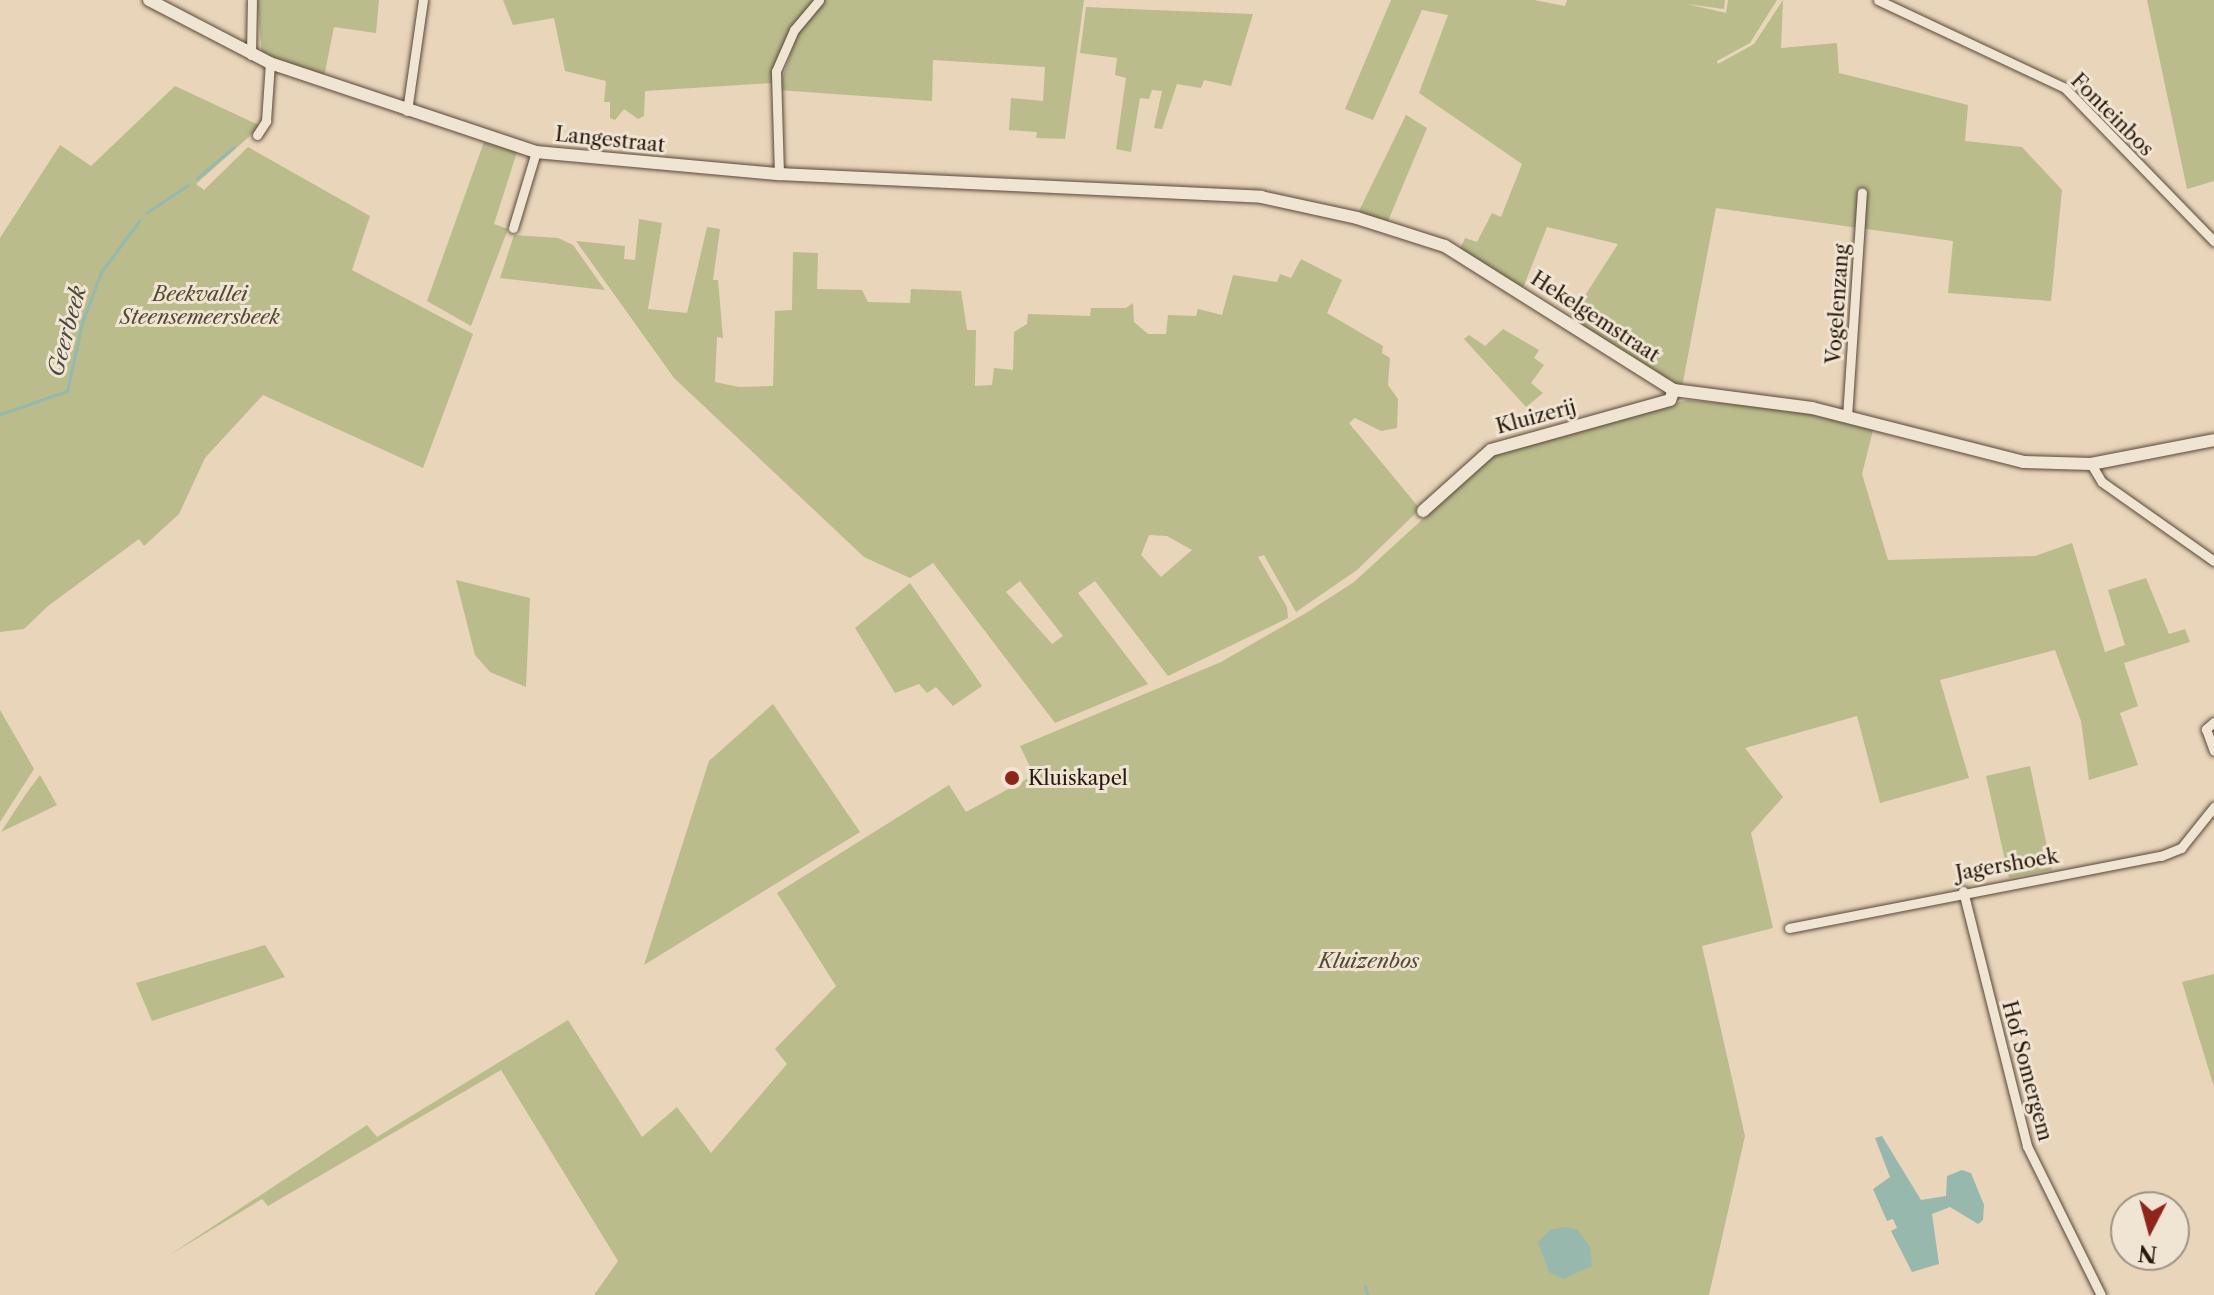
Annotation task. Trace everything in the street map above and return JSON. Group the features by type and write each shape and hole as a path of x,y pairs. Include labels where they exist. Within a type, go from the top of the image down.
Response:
{"street":[{"name":"Langestraat","path":"149,0 270,63 536,152 779,174 960,184"},
{"path":"251,55 252,0"},
{"path":"407,111 423,0"},
{"path":"779,174 776,71 794,30 819,0"},
{"name":"Fonteinbos","path":"1878,0 2065,88 2214,241"},
{"path":"257,135 266,121 270,63"},
{"path":"513,228 536,152"},
{"name":"Hekelgemstraat","path":"960,184 1229,193 1403,231 1456,252 1674,390 1775,401 1996,457 2091,464 2214,440"},
{"name":"Vogelenzang","path":"1847,417 1862,193"},
{"name":"Kluizerij","path":"1423,511 1491,450 1670,400 1674,390"},
{"path":"2091,464 2102,482 2214,561"},
{"path":"2214,722 2206,729 2214,751"},
{"name":"Jagershoek","path":"1789,928 1963,891 2161,856 2181,848 2214,807"},
{"name":"Hof Somergem","path":"1963,891 2027,1146 2101,1295"}],"green space":[{"path":"257,0 379,0 376,33 334,27 324,77 262,56"},
{"path":"503,0 814,0 773,83 645,91 644,116 638,119 624,109 615,120 610,118 610,102 604,102 606,81 565,71 554,18 513,25"},
{"path":"824,0 1084,0 1065,139 1036,138 1037,132 1009,130 1011,98 1043,101 1045,67 933,60 932,101 778,90 798,33"},
{"path":"1391,0 1534,0 1565,6 1567,0 1725,0 1724,9 1687,4 1726,13 1728,0 1777,0 1750,43 1717,61 1718,64 1754,44 1783,0 1781,48 1837,43 1839,73 1968,105 1965,141 2022,147 2062,190 2051,301 1948,293 1953,241 1716,208 1682,387 1671,383 1570,319 1618,244 1547,227 1523,288 1460,249 1465,238 1477,242 1492,213 1501,217 1522,164 1419,93 1448,15 1422,10 1373,120 1345,109"},
{"path":"2147,0 2214,0 2214,181 2187,189"},
{"path":"1086,7 1253,14 1231,86 1204,80 1201,88 1177,84 1162,129 1154,128 1162,91 1152,90 1149,99 1140,98 1131,152 1116,149 1126,78 1115,75 1117,58 1080,53"},
{"name":"Beekvallei Steensemeersbeek","path":"175,86 261,126 196,184 204,190 248,147 370,216 352,270 473,334 423,468 263,395 205,458 179,514 144,546 139,539 48,606 24,629 0,632 0,238 60,145 91,166"},
{"path":"1406,115 1427,128 1388,221 1358,213"},
{"path":"484,142 517,152 494,224 508,229 471,326 427,301"},
{"path":"639,219 662,223 648,309 687,313 707,227 720,229 713,280 718,280 723,338 717,337 715,382 739,387 773,386 775,311 792,310 793,252 818,253 817,289 862,290 868,302 910,303 911,289 961,291 967,330 976,330 975,386 992,385 994,368 1013,370 1014,332 1027,324 1028,314 1090,316 1091,308 1126,308 1133,303 1134,322 1148,334 1166,334 1168,315 1196,316 1198,309 1222,315 1233,275 1277,282 1280,274 1291,278 1301,259 1342,280 1327,313 1383,346 1382,353 1390,358 1388,385 1398,399 1397,428 1381,431 1355,418 1349,423 1420,509 1357,570 1296,612 1264,555 1258,557 1287,607 1288,618 1168,676 1095,581 1078,593 1148,684 1055,723 933,563 910,578 864,557 674,378 576,241 625,246 624,259 635,260","holes":["1149,535 1167,536 1192,550 1161,577 1141,555","1020,581 1063,636 1052,644 1006,592"]},
{"path":"514,235 558,238 573,245 605,290 500,278"},
{"path":"1503,329 1539,350 1534,358 1544,365 1531,383 1543,393 1526,407 1464,339 1469,335 1485,346"},
{"name":"Kluizenbos","path":"1687,400 1790,409 1873,430 1862,474 1888,560 2035,556 2072,543 2105,652 2125,645 2108,590 2146,578 2169,634 2185,629 2190,642 2124,663 2138,706 2120,713 2138,765 2089,780 2081,721 2055,650 1940,680 1969,778 1880,803 1857,716 1745,748 1783,797 1751,833 1773,928 1702,946 1745,1136 1709,1295 594,1295 618,1261 501,1070 268,1206 262,1199 168,1256 367,1125 377,1137 568,1020 642,1137 677,1107 711,1153 787,1064 775,1049 836,986 777,893 949,785 966,812 1034,775 1020,746 1221,662 1306,613 1354,582 1497,451"},
{"path":"456,580 530,598 526,687 490,672 475,655"},
{"path":"910,583 982,686 953,706 936,687 927,693 919,684 895,693 855,628"},
{"path":"773,704 860,832 644,965 709,761"},
{"path":"0,710 34,769 0,822"},
{"path":"2030,766 2052,870 2009,878 1986,776"},
{"path":"40,775 57,805 1,832 26,794"},
{"path":"265,945 285,977 152,1021 136,983"},
{"path":"2214,974 2214,1087 2182,982"}],"water":[{"path":"1882,1136 1921,1200 1946,1196 1947,1176 1962,1170 1971,1173 1984,1205 1983,1220 1978,1224 1950,1207 1932,1214 1939,1264 1912,1272 1891,1231 1897,1228 1893,1219 1887,1221 1873,1189 1890,1177 1875,1138"},
{"path":"1565,1227 1578,1230 1590,1247 1592,1266 1563,1279 1549,1272 1538,1242 1550,1230"}],"waterway":[{"name":"Geerbeek","path":"197,178 234,147"},
{"name":"Geerbeek","path":"146,213 188,185"},
{"name":"Geerbeek","path":"0,414 67,391 82,323 101,272 139,221"},
{"path":"1365,1286 1367,1295"}],"place":[{"name":"Kluiskapel","path":"1012,778"}]}
